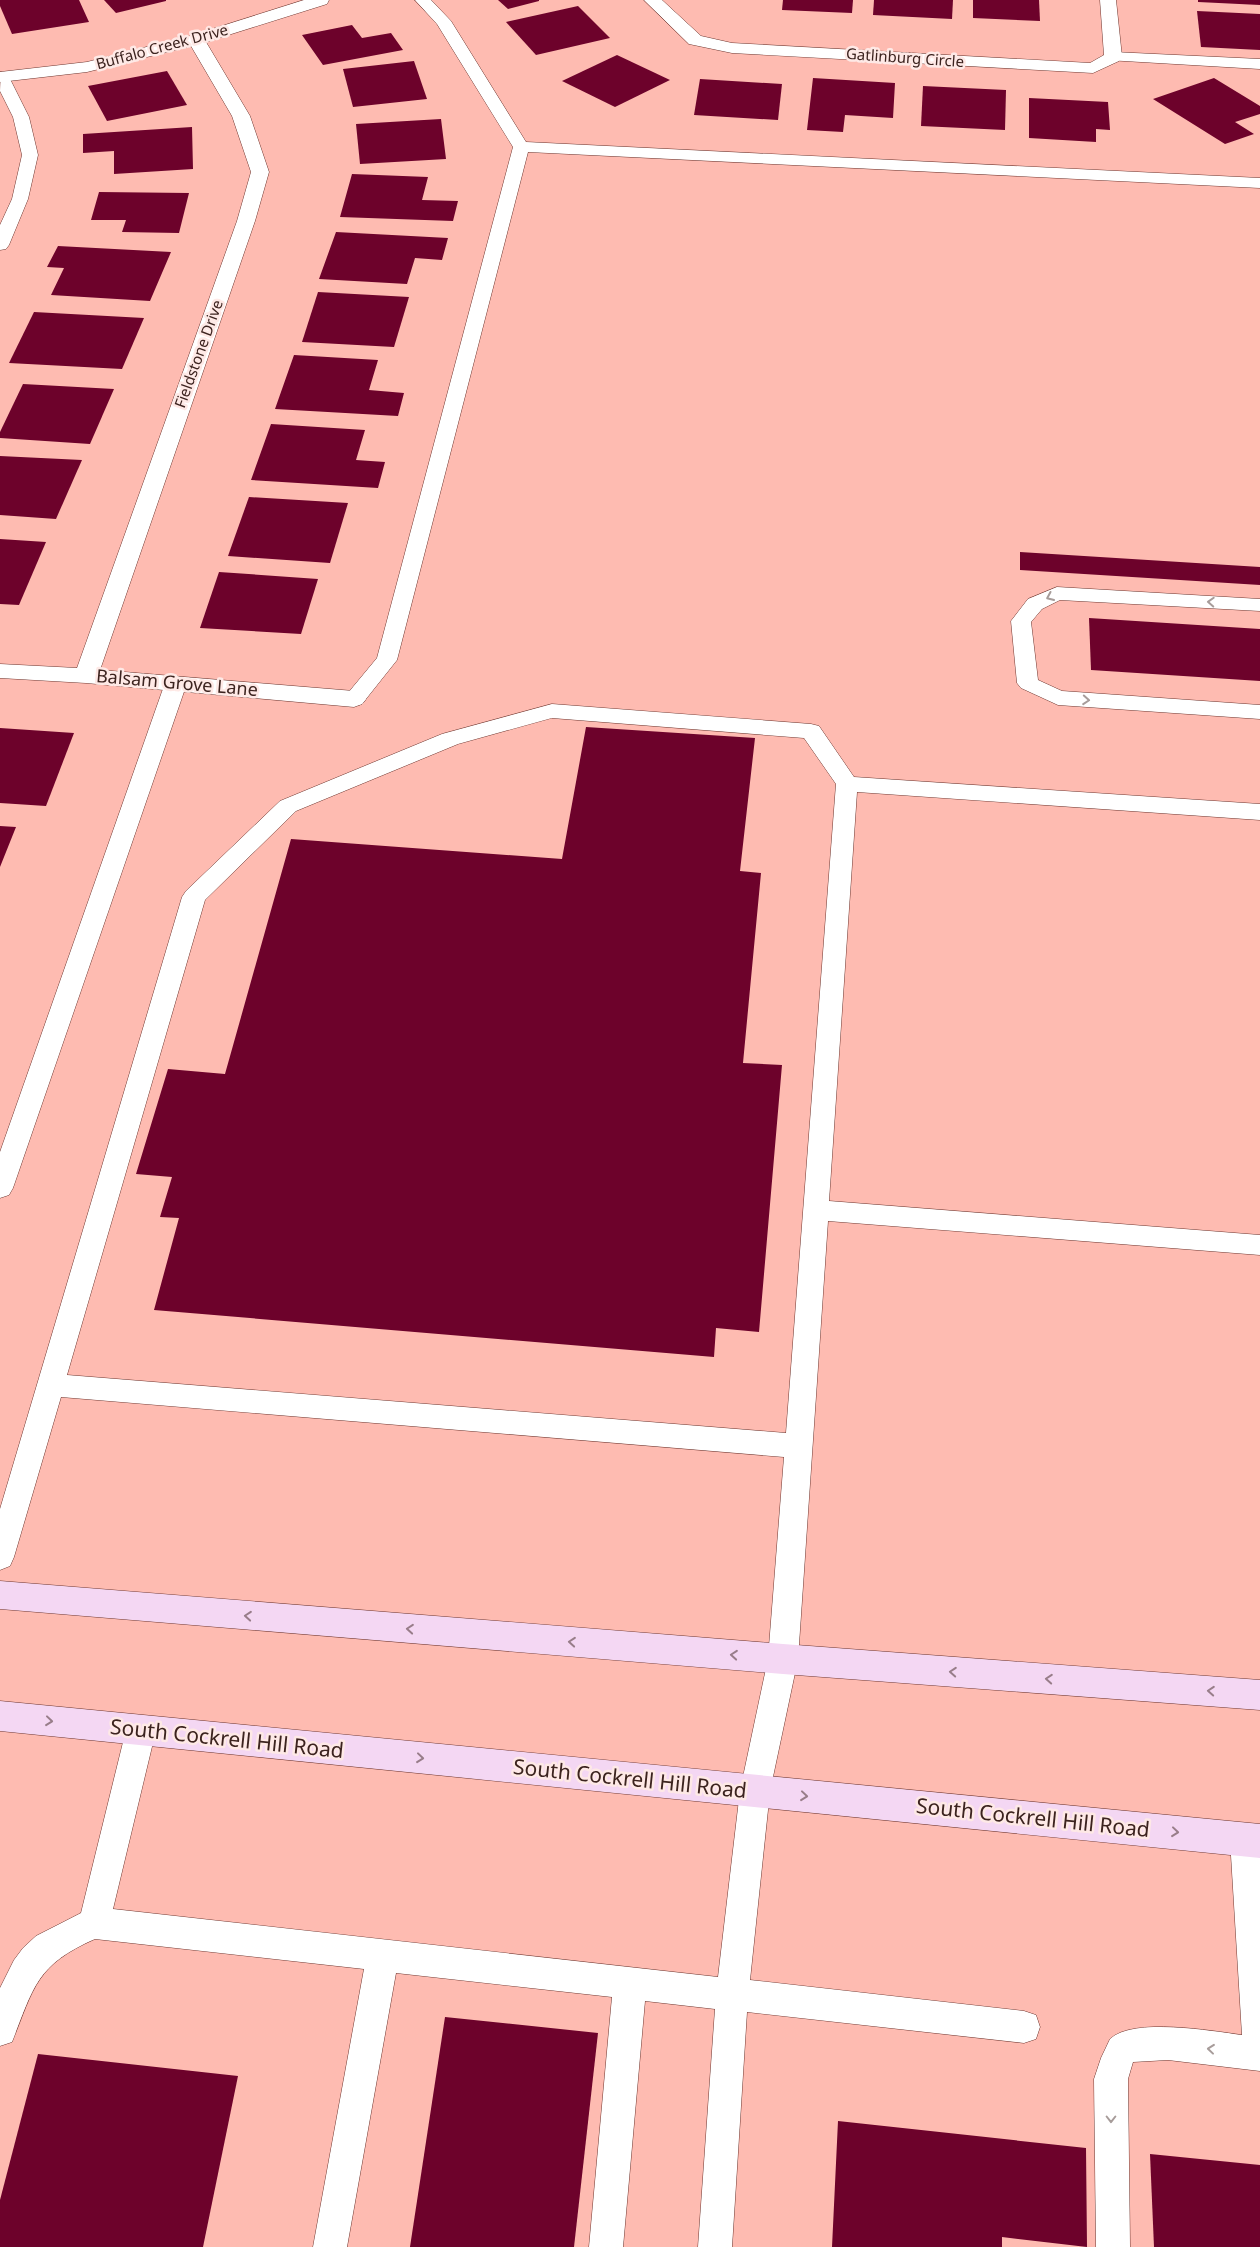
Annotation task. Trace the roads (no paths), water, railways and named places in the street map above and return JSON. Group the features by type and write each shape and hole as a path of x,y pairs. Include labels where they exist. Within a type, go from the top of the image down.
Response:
{"main road":[{"path":"0,1595 783,1659 1260,1694"},
{"name":"South Cockrell Hill Road","path":"0,1716 1253,1840"}],"street":[{"name":"Buffalo Creek Drive","path":"0,77 87,66 196,40 321,0"},
{"name":"Gatlinburg Circle","path":"652,0 695,40 732,48 1084,68 1094,68 1113,56"},
{"path":"1108,0 1113,56"},
{"name":"Fieldstone Drive","path":"86,676 246,221 260,172 241,116 196,40"},
{"name":"Balsam Grove Lane","path":"0,672 86,676 354,699"}],"lane":[{"path":"354,699 387,660 521,147 443,21 423,0"},
{"path":"1113,56 1260,64"},
{"path":"0,77 21,117 30,155 20,199 0,244"},
{"path":"521,147 1260,183"},
{"path":"0,199 20,199"},
{"path":"1260,605 1057,593 1035,604 1021,621 1028,683 1058,698 1260,712"},
{"path":"0,1188 176,684"},
{"path":"0,1557 194,897 288,806 450,739 552,711 811,731 846,784 783,1659 756,1792 732,1993 715,2247"},
{"path":"846,784 1260,812"},
{"path":"816,1210 1260,1246"},
{"path":"51,1385 799,1446"},
{"path":"94,1923 141,1730"},
{"path":"1113,2247 1111,2080 1117,2059 1123,2049 1133,2044 1162,2044 1260,2054 1253,1840"},
{"path":"0,2030 3,2017 33,1960 64,1936 94,1923 1024,2027"},
{"path":"330,2247 383,1955"},
{"path":"606,2247 630,1983"}]}
